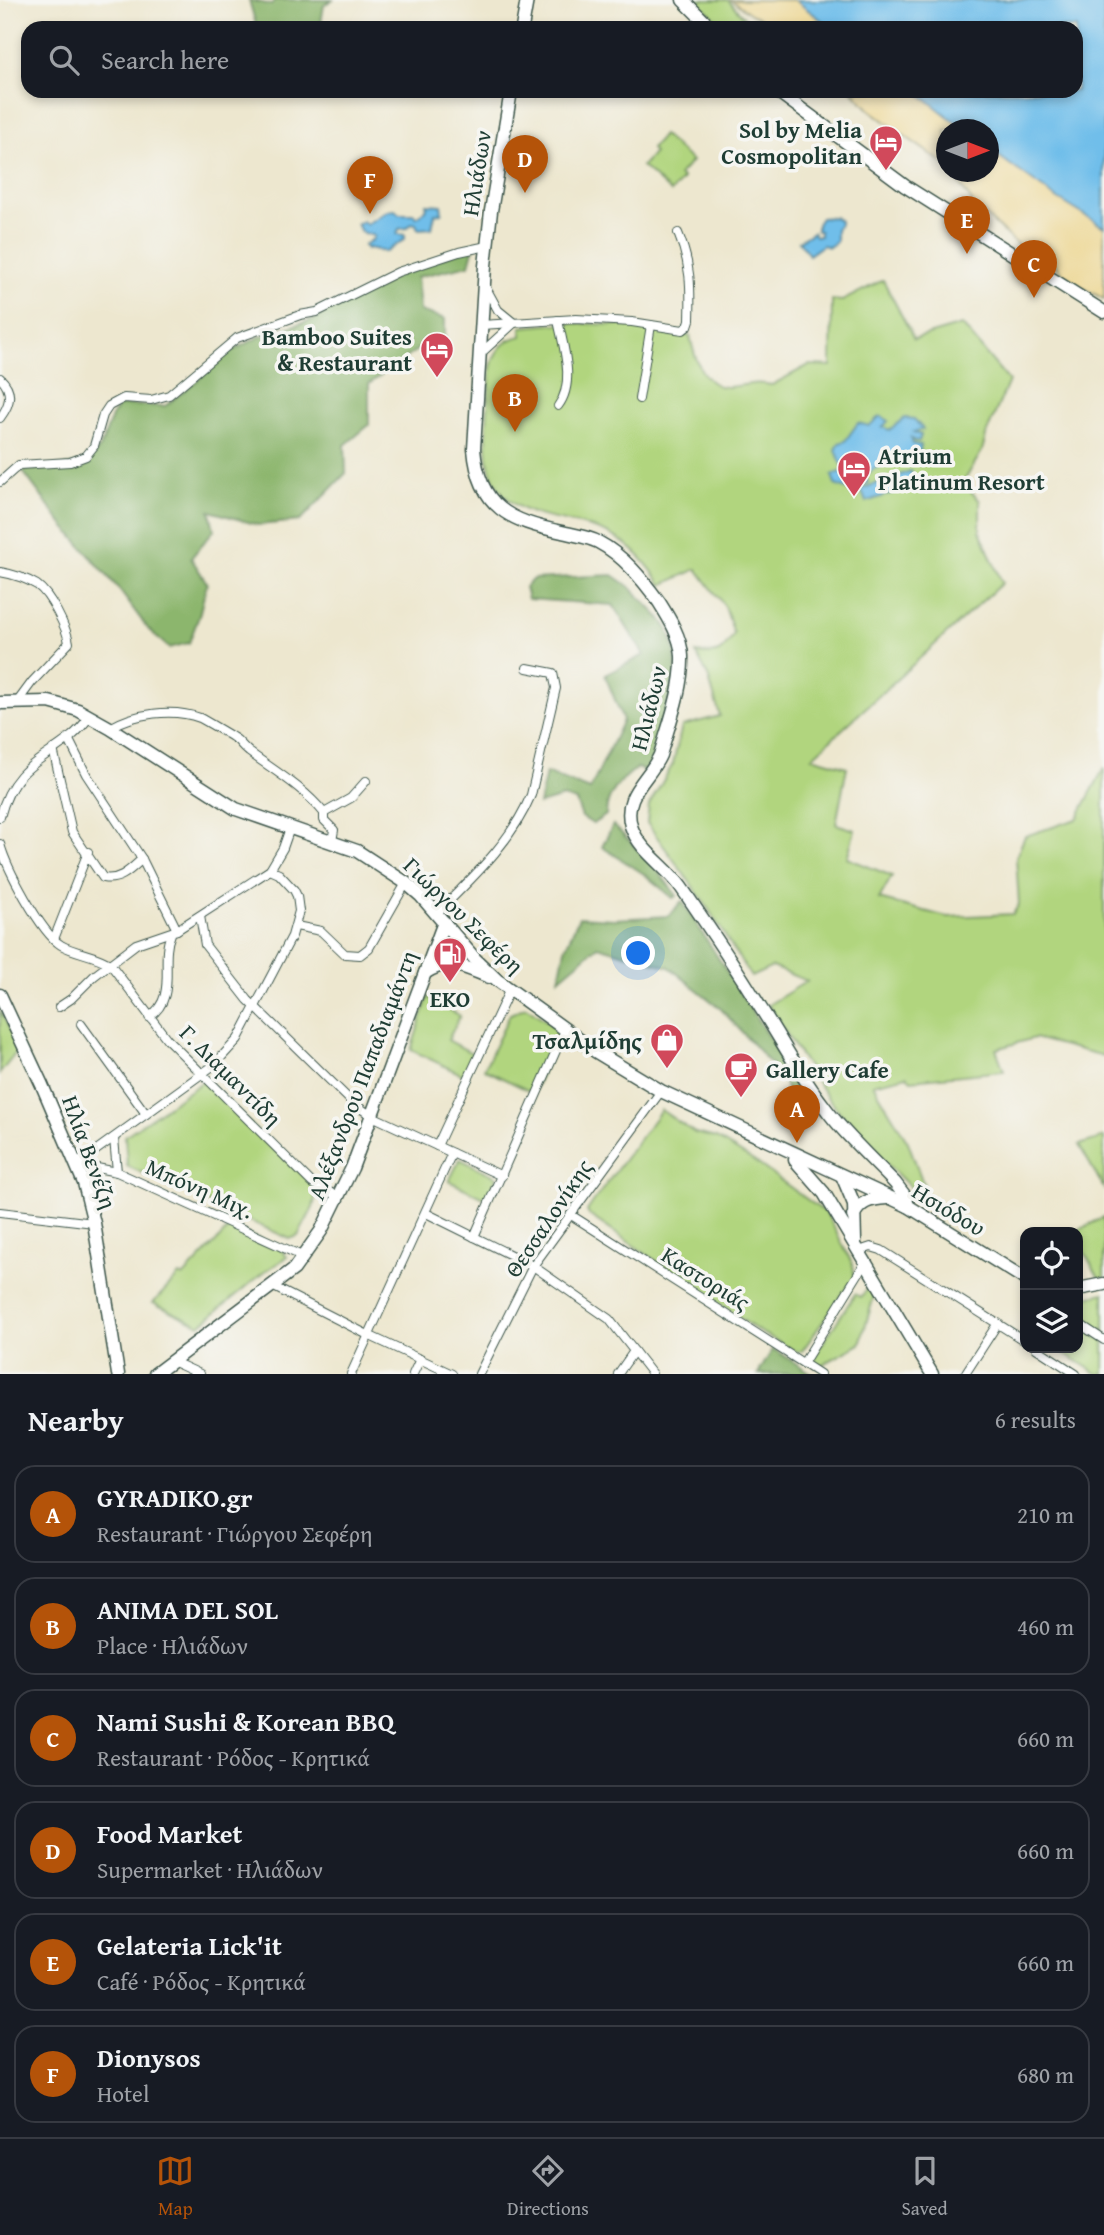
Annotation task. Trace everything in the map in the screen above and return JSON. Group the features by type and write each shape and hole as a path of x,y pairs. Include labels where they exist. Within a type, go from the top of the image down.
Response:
{"street":[{"path":"523,21 527,0"},
{"path":"683,0 704,21"},
{"name":"Ηλιάδων","path":"510,98 487,246 474,449 477,472 488,497 504,513 537,527 587,538 615,554 637,574 671,622 680,642 682,667 660,755 656,765 638,785 632,797 630,816 635,834 641,845 671,872 724,950 820,1103 895,1183 899,1192 897,1202"},
{"path":"786,98 905,186 1104,312"},
{"path":"481,324 558,320 651,324 683,330 688,326 691,284 687,256 678,233"},
{"path":"0,482 19,465 69,462 86,456 94,446 103,415 109,406 124,398 151,400 169,395 237,338 300,315 317,312 398,272 487,246"},
{"path":"484,284 498,310 514,323"},
{"path":"558,320 566,358 567,384 564,399 558,406"},
{"path":"479,355 514,323"},
{"path":"639,399 651,324"},
{"path":"0,378 10,394 10,403 0,418"},
{"path":"0,572 37,585 63,625 69,643 18,701"},
{"path":"440,918 497,851 525,809 531,795 556,688 553,673 527,668"},
{"name":"Γιώργου Σεφέρη","path":"0,703 58,703 90,716 220,800 250,815 356,851 406,883 497,980 595,1051 661,1091 897,1202"},
{"path":"110,728 121,721 161,713 201,718 237,740 246,750 284,775 324,813 324,820 334,830 332,841"},
{"path":"0,817 4,802 18,777 79,731 90,716"},
{"path":"68,738 86,774 142,859 174,932"},
{"path":"53,749 72,832 103,878 124,875 142,859"},
{"path":"324,813 351,798 366,781"},
{"path":"59,1006 136,944 174,932 270,870 283,848 290,828"},
{"path":"0,844 3,856 37,919 54,940 69,948 99,957 111,965"},
{"path":"54,940 88,852"},
{"path":"77,1164 214,1065 238,1039 296,926 299,911 297,896 279,874 270,870"},
{"path":"296,926 321,931 345,954 360,955 369,948 406,883"},
{"path":"200,916 205,945 248,1000 354,1104 372,1116 502,1176"},
{"name":"Αλέξανδρου Παπαδιαμάντη","path":"155,1374 294,1269 321,1231 339,1197 372,1116 425,973 440,918"},
{"path":"149,1017 158,1012 163,1004 168,979 167,943 174,932"},
{"path":"425,973 436,966 454,964 497,980"},
{"name":"Γ. Διαμαντίδη","path":"111,965 149,1017 201,1073 313,1183 339,1197"},
{"path":"437,1146 510,989"},
{"name":"Ηλία Βενέζη","path":"0,995 77,1164 94,1223 118,1374"},
{"path":"81,1024 146,1114"},
{"path":"474,1237 566,1028"},
{"name":"Θεσσαλονίκης","path":"479,1374 533,1266 661,1091"},
{"path":"114,1138 117,1172"},
{"path":"782,1149 808,1172 824,1193 932,1374"},
{"path":"351,1374 452,1153"},
{"name":"Μπόνη Μιχ.","path":"77,1164 117,1172 304,1257"},
{"path":"824,1193 824,1185 828,1179 836,1176 843,1178 853,1201 857,1247"},
{"path":"837,1215 848,1219 868,1200 897,1202"},
{"name":"Ησιόδου","path":"897,1202 1020,1276"},
{"path":"0,1212 94,1223"},
{"path":"426,1213 533,1266 609,1319 652,1374"},
{"name":"Καστοριάς","path":"571,1215 820,1374"},
{"path":"857,1247 881,1250 1020,1338"},
{"path":"804,1362 865,1264"},
{"path":"1083,1288 1104,1284"},
{"path":"272,1286 452,1374"},
{"path":"965,1374 998,1323"},
{"path":"1083,1325 1104,1340"},
{"path":"618,1374 634,1351"},
{"path":"1044,1353 1076,1374"},
{"path":"413,1374 420,1359"},
{"path":"174,1362 200,1374"}],"green space":[{"path":"249,0 272,5 274,0 332,0 324,5 321,21 255,21"},
{"path":"696,0 728,0 748,21 717,21"},
{"path":"663,135 692,161 679,175 683,179 671,192 642,166 654,153 651,149"},
{"path":"474,246 469,265 417,277 420,311 445,319 445,342 428,342 369,384 369,425 345,445 346,473 300,521 258,525 210,511 214,530 191,558 207,583 199,616 189,643 169,648 149,630 22,470 85,464 100,448 119,405 165,406 225,354 259,337 314,319 396,274"},
{"path":"883,280 914,339 962,325 1009,381 987,432 982,451 963,483 980,501 980,531 1002,583 812,757 847,767 836,824 855,830 847,858 892,876 879,899 947,917 1013,914 1019,904 1016,857 1025,836 1077,819 1104,768 1104,1056 1034,1038 996,1049 1004,1071 911,1080 907,1076 873,1084 908,1142 932,1208 866,1144 827,1097 768,1005 807,981 772,967 751,977 702,899 647,823 649,805 673,764 682,726 720,716 708,676 696,653 719,652 734,634 725,607 697,569 662,585 628,546 613,536 597,529 543,516 511,502 499,489 490,470 487,447 491,367 501,346 522,336 521,327 567,323 645,326 690,336 701,369 711,382 727,387 772,385 809,365 831,366 832,300 842,301"},
{"path":"613,575 630,587 668,629 675,650 676,671 660,735 659,752 645,771 637,768 620,783 609,800 606,815 593,824 582,817 576,801 563,797 539,804 546,773 590,790 623,720 605,675 644,655 613,605 528,599 525,587 533,579"},
{"path":"613,825 651,862 677,896 673,898 644,874 602,847"},
{"path":"682,901 808,1099 796,1114 781,1075 721,1009 669,967 598,946 559,979 565,949 579,917 614,919 669,916"},
{"path":"428,997 460,1016 448,1040 475,1055 465,1076 411,1050"},
{"path":"526,1007 561,1031 533,1093 484,1069 510,1014"},
{"path":"0,1010 19,1049 0,1073"},
{"path":"205,1080 317,1189 313,1208 298,1236 290,1239 127,1166 125,1136"},
{"path":"661,1110 695,1133 716,1138 757,1163 827,1214 853,1265 854,1278 802,1351 797,1352 760,1332 589,1215 587,1211 593,1202"},
{"path":"1104,1137 1104,1188 1079,1145"},
{"path":"460,1159 497,1177 486,1199 449,1181"},
{"path":"1104,1217 1104,1278 1100,1280 1083,1250 1083,1228"},
{"path":"230,1227 280,1247 287,1257 263,1273 200,1325 153,1303 179,1275 183,1277"},
{"path":"870,1287 874,1296 860,1344 818,1367 814,1365 815,1355 855,1294 860,1297"},
{"path":"1104,1293 1104,1334 1083,1321 1083,1298"},
{"path":"1083,1328 1104,1341 1104,1374 1098,1374 1064,1353 1083,1353"},
{"path":"773,1349 813,1374 758,1374"}],"sand":[{"path":"731,0 795,0 823,21 766,21"},
{"path":"859,98 925,98 951,119 936,119 936,158 899,132"},
{"path":"999,156 1055,197 1104,227 1104,299 1064,274 1049,258 1024,251 975,206 958,182 999,182"}],"water":[{"path":"795,0 1104,0 1104,227 1055,197 999,156 999,119 951,119 925,98 1083,98 1083,21 823,21"},
{"path":"426,204 441,205 442,213 435,214 432,228 418,229 416,224 412,223 407,228 399,229 397,234 405,235 405,239 386,252 367,249 364,245 374,236 361,232 357,224 363,221 366,224 388,211 395,210 399,214 414,214 416,217 427,208"},
{"path":"835,217 840,221 836,229 836,242 829,247 823,245 809,255 799,241 813,232 815,236 820,236 817,224 821,218"},
{"path":"880,416 888,421 883,427 889,430 905,418 914,419 923,429 914,432 921,435 919,441 911,438 913,444 921,445 919,455 880,466 869,473 868,468 860,462 843,468 836,450 839,443 845,441 858,423 869,426"},
{"path":"856,466 863,467 868,483 849,490 835,485 832,475 850,468 853,470"},
{"path":"911,471 915,485 866,502 861,489"}],"place":[{"name":"Sol by Melia Cosmopolitan","path":"886,172"},
{"name":"Food Market","path":"525,193"},
{"name":"Dionysos","path":"370,214"},
{"name":"Gelateria Lick'it","path":"967,254"},
{"name":"Nami Sushi & Korean BBQ","path":"1034,298"},
{"name":"Bamboo Suites & Restaurant","path":"437,379"},
{"name":"ANIMA DEL SOL","path":"515,432"},
{"name":"Atrium Platinum Resort","path":"854,498"},
{"name":"EKO","path":"450,984"},
{"name":"Τσαλμίδης","path":"667,1070"},
{"name":"Gallery Cafe","path":"741,1099"},
{"name":"GYRADIKO.gr","path":"797,1143"}]}
